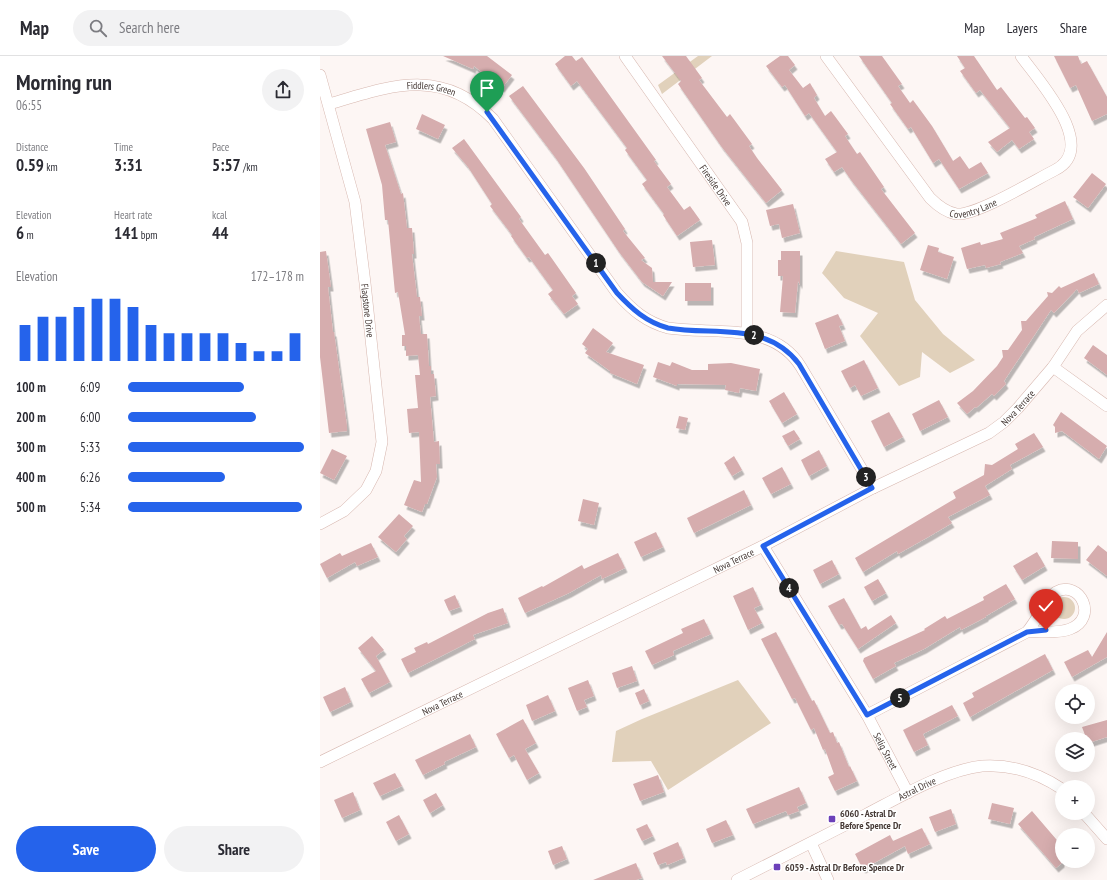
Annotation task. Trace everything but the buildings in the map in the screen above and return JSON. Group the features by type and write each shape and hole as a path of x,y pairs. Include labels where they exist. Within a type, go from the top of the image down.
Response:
{"street":[{"name":"Fireside Drive","path":"625,56 742,222 747,243 747,334"},
{"name":"Coventry Lane","path":"826,56 930,198 940,207 957,214 976,210 1055,170 1062,166 1068,156 1070,138 1064,118 1021,56"},
{"name":"Flagstone Drive","path":"320,75 355,202 382,442 378,467 366,490 344,511 320,524"},
{"name":"Fiddlers Green","path":"329,104 386,87 410,84 435,86 465,96 493,119 617,293 633,310 649,321 668,328 747,334 772,340 787,350 795,358 872,488"},
{"name":"Nova Terrace","path":"320,762 763,546 872,488 989,433 1009,418 1053,367 1077,331 1107,305"},
{"path":"1053,367 1107,406"},
{"name":"Selig Street","path":"763,546 867,715 908,793"},
{"path":"867,715 1027,632 1040,616 1052,594 1057,591 1070,590 1081,597 1084,603 1084,616 1076,627 1057,632 1027,632"},
{"name":"Astral Drive","path":"737,880 908,793 962,769 1007,766 1033,773 1048,779 1055,784"},
{"path":"1090,820 1107,839"},
{"path":"811,843 828,880"}],"shaded area":[{"path":"698,56 712,56 662,94 658,85"},
{"path":"836,251 904,262 915,300 943,334 975,360 950,373 922,352 920,377 899,386 860,336 878,313 844,298 822,273"},
{"path":"1064,597 1072,600 1075,608 1072,616 1064,619 1056,616 1053,608 1056,600"},
{"path":"738,680 771,723 668,790 651,761 612,762 616,731"}],"place":[{"name":"6060 - Astral Dr Before Spence Dr","path":"832,819"},
{"name":"6059 - Astral Dr Before Spence Dr","path":"777,867"}],"route":[{"path":"487,112 617,293 639,315 656,324 668,328 747,334 764,337 787,350 799,364 872,488 763,546 867,715 1027,632 1046,630"}]}
